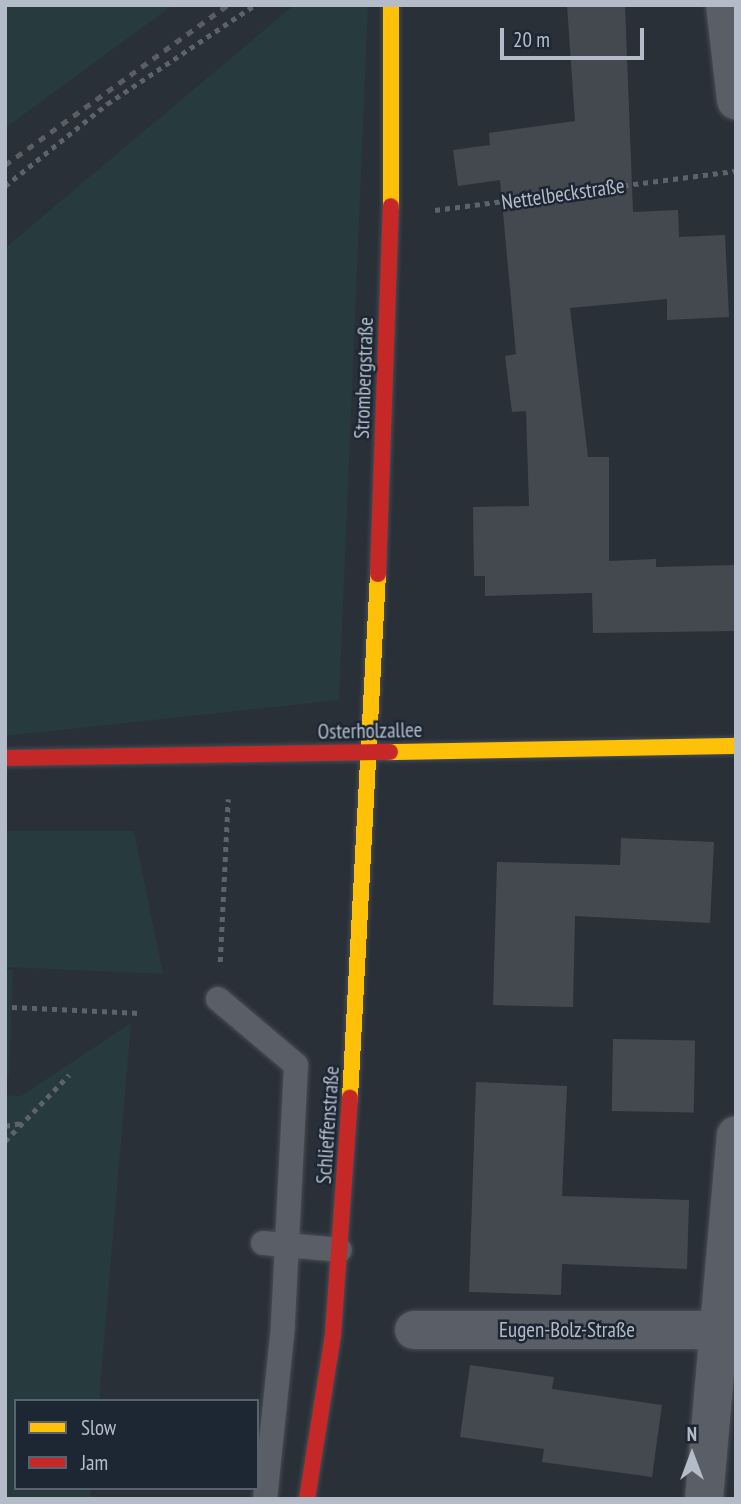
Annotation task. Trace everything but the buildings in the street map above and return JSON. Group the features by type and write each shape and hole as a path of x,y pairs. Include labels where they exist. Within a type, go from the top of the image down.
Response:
{"street":[{"name":"Strombergstraße","path":"372,752 391,212 391,5"},
{"path":"725,5 736,100"},
{"name":"Osterholzallee","path":"5,758 736,746"},
{"name":"Schlieffenstraße","path":"307,1499 340,1250 372,752"},
{"path":"704,1499 721,1330 731,1266 736,1135"},
{"name":"Eugen-Bolz-Straße","path":"414,1330 721,1330"}],"lane":[{"path":"218,999 296,1065 275,1244 265,1499"},
{"path":"275,1244 340,1250"}],"path":[{"path":"5,186 107,104 255,5"},
{"name":"Nettelbeckstraße","path":"391,212 736,171"},
{"path":"218,999 231,753"},
{"path":"12,1007 141,1013"},
{"path":"5,1141 69,1075"},
{"path":"5,1126 23,1123"}],"green space":[{"path":"5,5 173,5 5,128"},
{"path":"294,5 368,5 339,700 5,736 5,248"},
{"path":"5,831 134,831 163,974 5,967"},
{"path":"5,970 13,970 9,1078 5,1078"},
{"path":"131,1023 99,1399 14,1399 14,1490 91,1490 90,1499 5,1499 5,1095 21,1096"}],"railway":[{"path":"5,165 228,5"}],"traffic: slow":[{"path":"391,5 391,206"},
{"path":"350,1098 378,574"},
{"path":"390,752 736,746"}],"traffic: jam":[{"path":"378,574 391,206"},
{"path":"5,758 390,752"},
{"path":"307,1499 333,1334 350,1098"}]}
